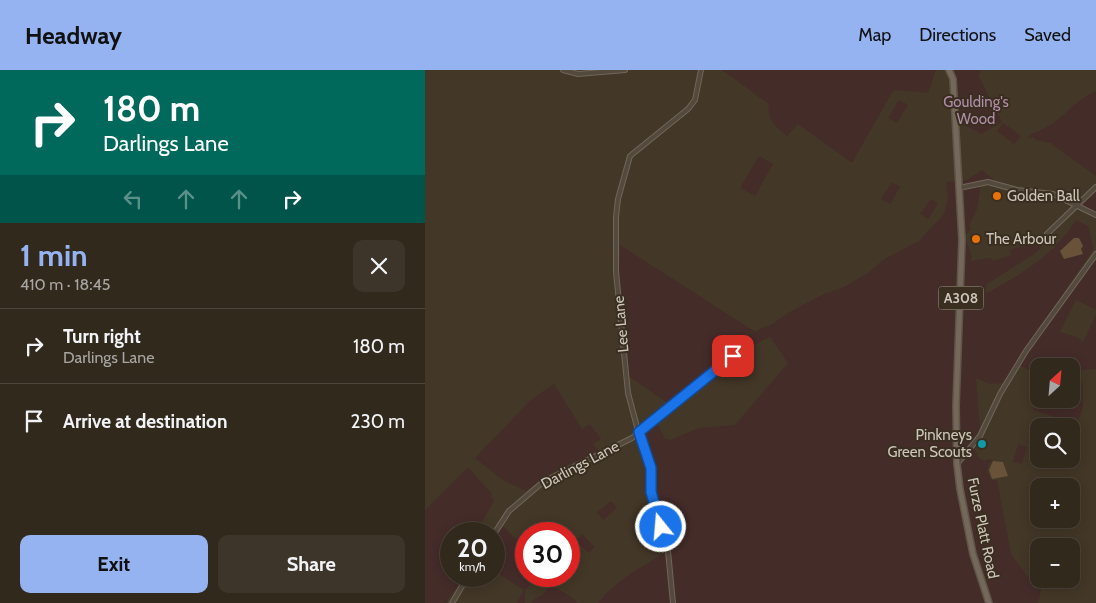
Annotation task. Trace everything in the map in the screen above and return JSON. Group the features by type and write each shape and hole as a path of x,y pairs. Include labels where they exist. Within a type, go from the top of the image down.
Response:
{"main road":[{"name":"A308","path":"949,70 953,79 959,188"},
{"name":"Furze Platt Road","path":"959,188 962,262 956,406 957,464 973,554 989,603"}],"street":[{"path":"563,70 577,74 625,70"},
{"name":"Lee Lane","path":"673,603 668,551 651,492 651,468 641,442 628,393 621,334 622,317 616,272 618,199 630,156 688,109 695,100 701,70"},
{"path":"959,188 989,182 1017,190 1053,194 1077,204 1096,215"},
{"path":"1047,234 1096,187"},
{"path":"957,464 980,436 1000,394 1026,351 1096,254"},
{"name":"Darlings Lane","path":"502,522 509,511 543,482 632,438 722,363 744,348"},
{"path":"632,438 641,442"},
{"path":"452,603 461,587"}],"green space":[{"path":"722,70 936,70 928,93 895,90 891,94 852,163 798,124 787,136 771,119 769,104"},
{"name":"Goulding's Wood","path":"952,70 980,70 979,77 1002,122 981,134 959,122 956,77"},
{"path":"1096,91 1096,176 1050,143 1036,140 1033,137 1028,139 1031,134 1050,126 1079,102"},
{"path":"899,100 908,105 897,123 888,118"},
{"path":"1003,123 1021,136 1014,144 997,131"},
{"path":"759,156 773,164 755,196 740,188"},
{"path":"982,170 995,181 981,182 977,209 969,226 971,229 965,236 972,257 970,261 992,258 992,261 1011,255 1010,250 1039,241 1042,243 1041,248 1034,254 987,284 985,294 1011,280 1036,263 1058,243 1076,220 1088,226 1094,248 1003,383 990,384 976,378 980,428 972,443 977,445 975,449 978,457 984,461 993,460 989,464 987,472 992,480 997,480 1011,554 1030,578 1030,588 1042,588 1038,603 674,603 671,562 652,491 652,467 639,426 669,404 627,375 619,272 620,245 754,331 734,341 774,323 788,313 824,294 844,287 868,273 883,260 919,241 944,214 948,199 946,182 967,180","holes":["770,337 788,363 735,425 698,428 671,440 665,439 656,421 730,357"]},
{"path":"892,182 900,187 890,204 881,199"},
{"path":"1096,186 1096,214 1077,201"},
{"path":"931,199 938,204 928,219 920,214"},
{"path":"1096,257 1096,310 1076,300 1060,332 1077,337 1083,342 1096,315 1096,369 1082,370 1080,373 1080,358 1030,358 1030,370 1019,365"},
{"path":"1080,381 1083,384 1083,407 1079,418 1058,418 1033,410 1034,408 1080,408"},
{"path":"554,384 582,429 590,424 601,439 593,444 600,453 561,468 526,491 504,481 475,458 532,399"},
{"path":"1018,444 1027,447 1022,464 1013,462"},
{"path":"468,467 492,494 491,496 494,501 482,522 440,522 440,587 457,587 446,603 425,603 425,510"},
{"path":"611,501 617,508 603,520 597,512"},
{"path":"505,529 515,538 515,584 505,578"},
{"path":"582,534 595,547 589,553 580,545 580,536"},
{"path":"665,553 672,603 598,603 620,581"},
{"path":"519,587 528,587 525,590 525,603 517,603 524,590"},
{"path":"549,587 554,587 572,597 578,603 532,603 532,601 544,594"}],"shaded area":[{"path":"1074,238 1079,238 1083,246 1081,249 1083,254 1064,259 1060,251"},
{"path":"993,461 1003,462 1008,476 992,479 989,470"}],"place":[{"name":"Golden Ball","path":"997,196"},
{"name":"The Arbour","path":"976,239"},
{"name":"Pinkneys Green Scouts","path":"982,444"}],"route":[{"path":"661,527 651,492 651,468 639,432 733,356"}]}
